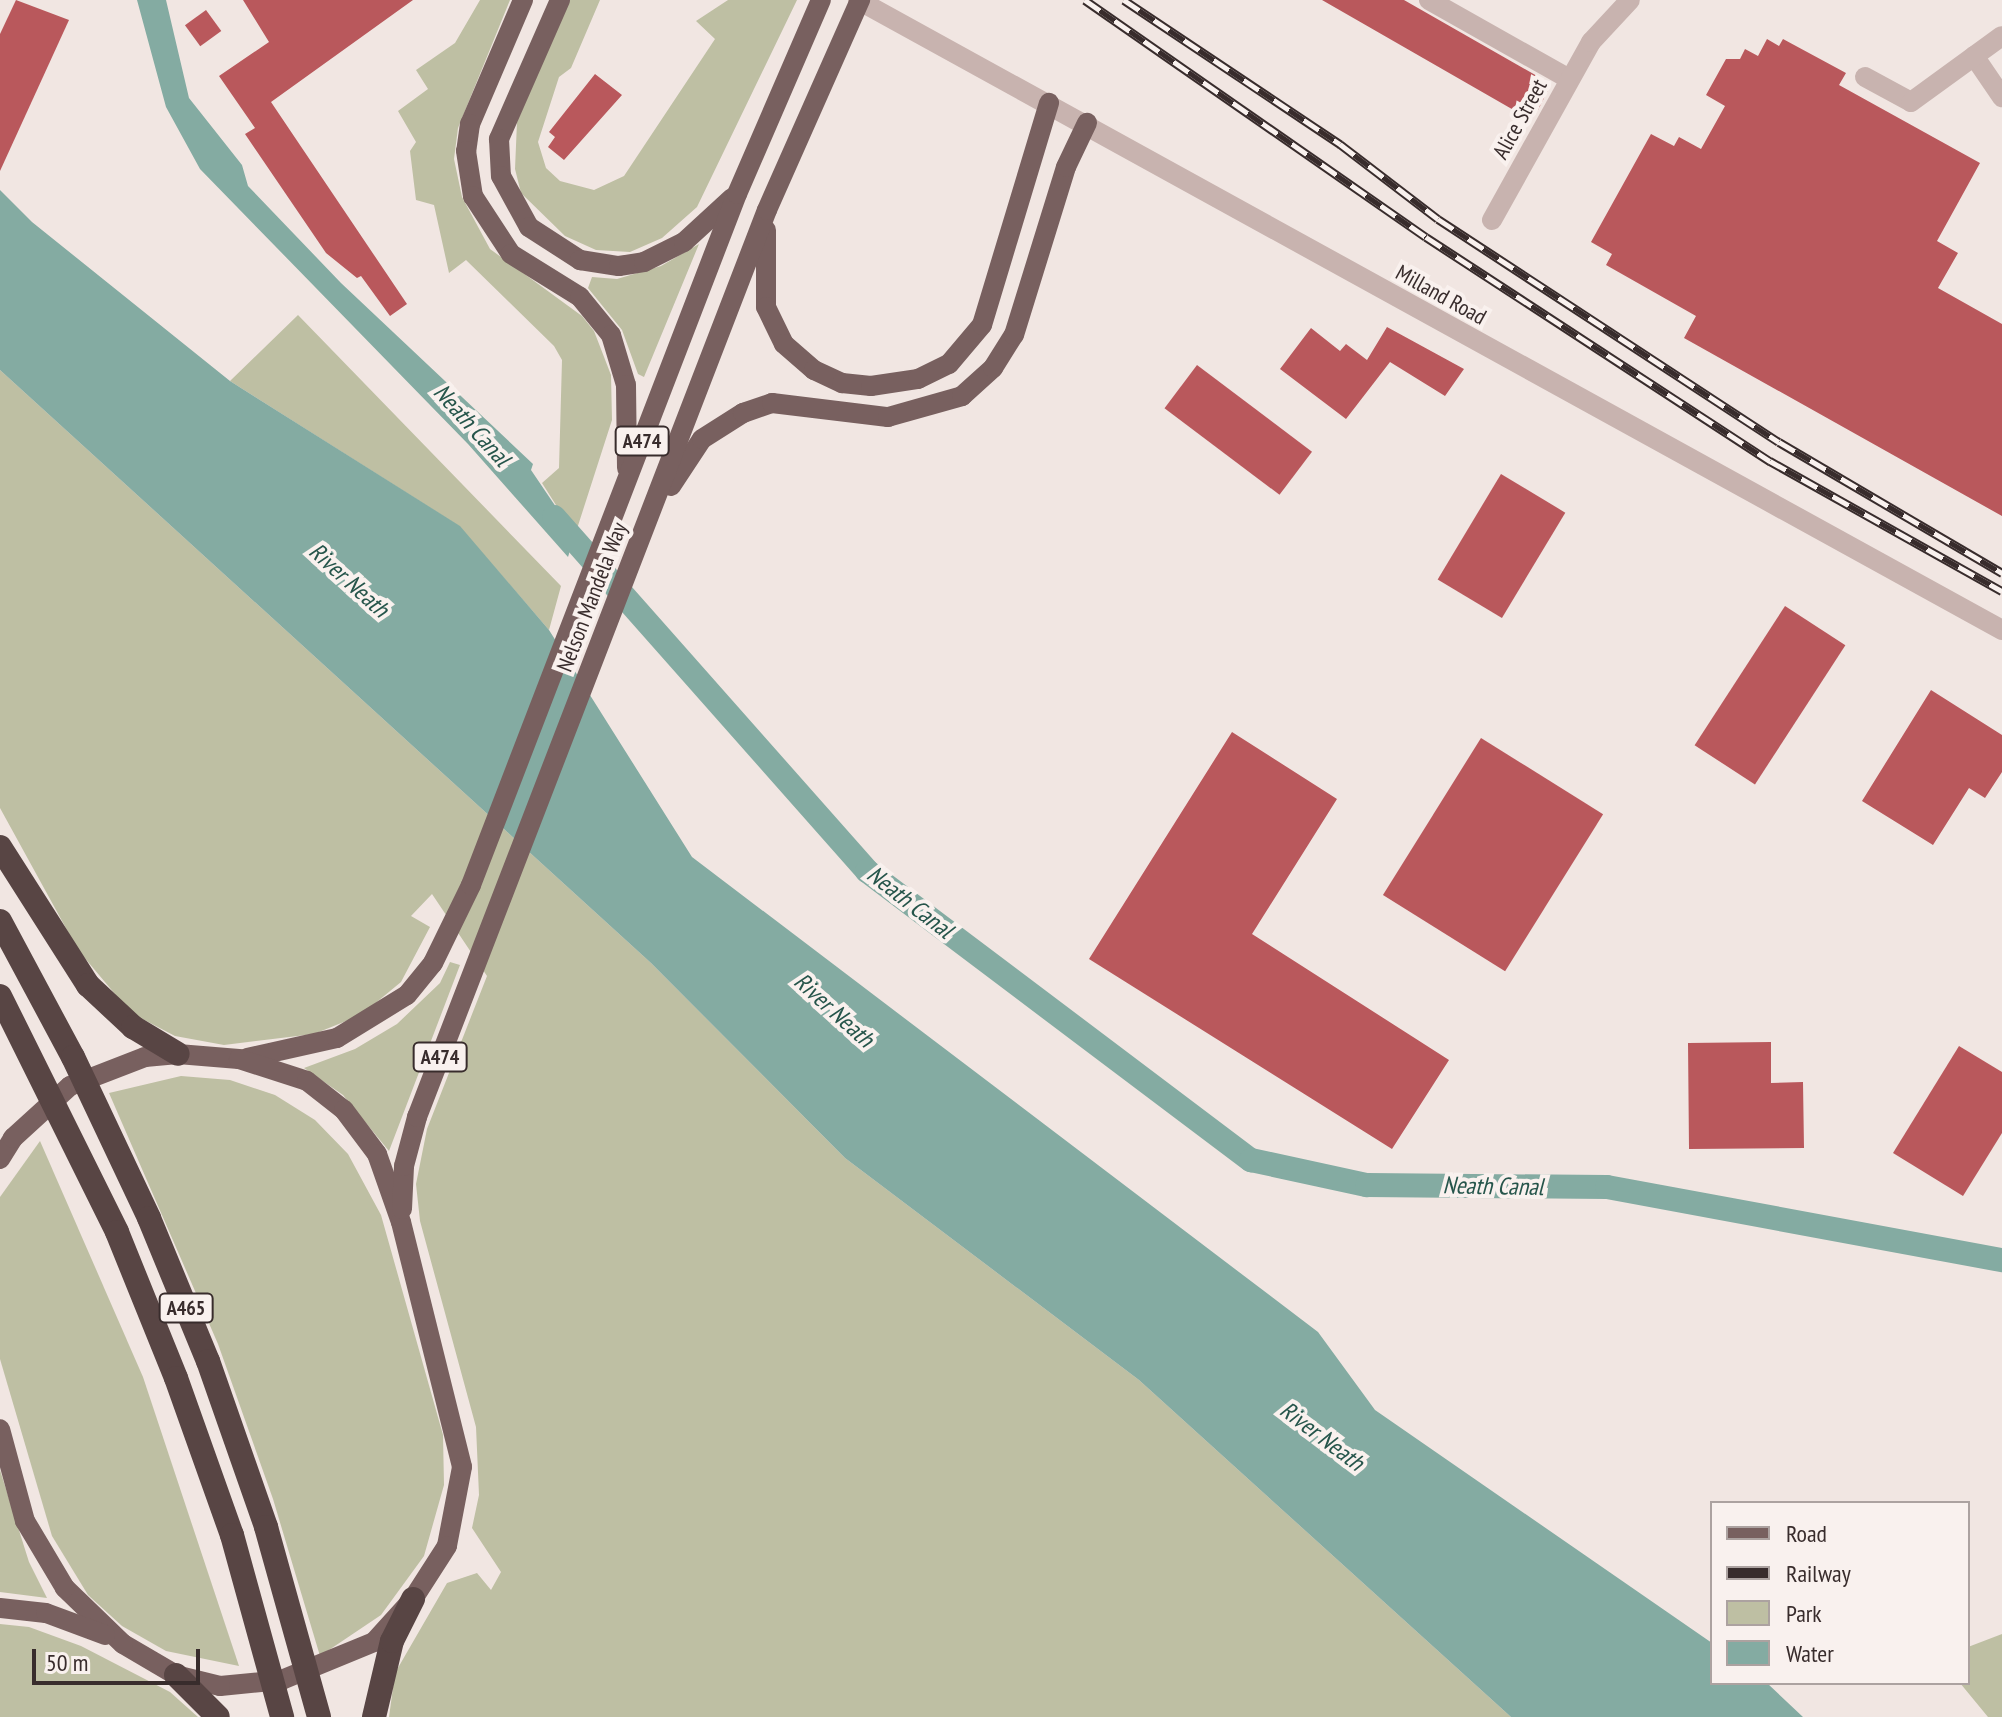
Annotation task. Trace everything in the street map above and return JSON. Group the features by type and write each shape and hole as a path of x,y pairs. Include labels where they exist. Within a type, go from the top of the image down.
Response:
{"highway":[{"path":"0,847 88,985 133,1027 178,1054"},
{"name":"A465","path":"0,921 130,1178 208,1361 266,1527 319,1717"},
{"name":"A465","path":"0,996 117,1232 176,1378 232,1535 282,1717"},
{"path":"374,1717 392,1641 413,1599"},
{"path":"176,1675 218,1717"}],"main road":[{"path":"523,0 477,103 466,151 473,196 483,218 511,254 580,297 615,346 626,385 627,480"},
{"path":"560,0 507,111 498,159 508,196 529,227 580,260 619,266 662,255 737,194"},
{"name":"Nelson Mandela Way","path":"239,1059 337,1038 407,995 433,963 471,885 737,194 821,0"},
{"name":"Nelson Mandela Way","path":"401,1222 404,1166 417,1117 767,210 859,0"},
{"path":"767,210 766,307 784,344 814,370 842,383 871,386 918,379 949,364 971,342 990,307 1049,103"},
{"path":"643,530 702,439 743,413 772,403 888,417 962,396 993,368 1014,335 1066,167 1087,123"},
{"path":"0,1159 13,1138 70,1086 121,1065 178,1054 239,1059 307,1081 344,1110 377,1154 401,1222 462,1467 447,1546 413,1599 374,1642 282,1680 220,1686 176,1675 123,1644 46,1613 0,1608"},
{"path":"0,1429 25,1521 49,1568 123,1644"}],"street":[{"name":"Milland Road","path":"859,0 2002,630"},
{"path":"1429,0 1569,79"},
{"name":"Alice Street","path":"1492,220 1591,42 1624,2"},
{"path":"1865,77 1911,102 2002,36"},
{"path":"1974,56 2002,97"}],"green space":[{"path":"480,0 510,0 458,128 454,159 462,197 490,249 582,316 594,331 611,375 612,420 575,535 542,483 559,468 562,360 554,346 466,260 449,273 434,205 416,200 410,151 416,142 398,111 428,89 416,70 455,43"},
{"path":"568,0 600,0 571,68 559,77 538,142 546,168 560,181 594,190 624,176 715,39 696,21 728,0 797,0 697,207 662,238 630,252 596,250 565,236 521,193 515,169 517,122"},
{"path":"699,244 644,377 638,374 622,330 588,288 592,277 617,279 661,266"},
{"path":"298,315 561,586 549,630 459,526 230,381"},
{"path":"0,370 651,963 845,1158 1139,1380 1511,1717 389,1717 395,1673 447,1583 477,1573 491,1590 501,1572 472,1528 479,1495 476,1427 420,1221 416,1184 427,1129 487,976 432,894 411,916 430,927 401,982 361,1015 314,1034 224,1045 175,1036 131,1013 78,950 0,808"},
{"path":"450,962 460,965 389,1151 343,1095 304,1068 355,1049 397,1024 440,983"},
{"path":"181,1076 230,1080 275,1095 315,1120 348,1154 381,1215 443,1435 444,1485 424,1556 381,1615 320,1656 273,1499 218,1344 109,1093"},
{"path":"40,1141 143,1377 239,1666 166,1651 122,1626 88,1595 52,1536 0,1359 0,1197"},
{"path":"0,1470 29,1562 47,1598 0,1592"},
{"path":"0,1624 29,1627 81,1646 170,1692 198,1717 0,1717"},
{"path":"2002,1634 2002,1717 1988,1717 1962,1685 1970,1685 1970,1646"}],"water":[{"path":"137,0 166,0 189,98 242,165 248,186 341,283 533,464 531,470 575,535 568,557 468,444 200,169 166,107"},
{"name":"River Neath","path":"0,190 32,222 230,381 460,526 549,630 692,857 1318,1332 1375,1410 1710,1642 1710,1685 1769,1685 1803,1717 1511,1717 1139,1380 845,1158 651,963 0,370"}],"building":[{"path":"16,0 69,20 0,171 0,34"},
{"path":"243,0 413,0 271,102 407,304 390,316 361,276 357,278 326,253 245,134 255,128 219,76 269,42"},
{"path":"1322,0 1404,0 1551,84 1538,110 1532,107 1524,116"},
{"path":"206,10 221,31 200,46 185,25"},
{"path":"1767,39 1779,46 1783,39 1846,73 1839,85 1980,163 1937,241 1958,253 1938,288 2002,324 2002,516 1684,338 1696,316 1606,265 1612,254 1591,242 1651,134 1674,146 1679,137 1701,149 1725,106 1706,95 1726,59 1740,59 1745,49 1758,56"},
{"path":"595,74 622,95 564,160 548,147 555,137 549,132"},
{"path":"1387,327 1464,369 1445,396 1390,362 1346,419 1280,369 1311,328 1340,351 1346,344 1367,360"},
{"path":"1197,365 1312,452 1280,495 1165,408"},
{"path":"1501,474 1565,513 1502,618 1438,579"},
{"path":"1785,606 1845,645 1755,784 1695,745"},
{"path":"1931,690 2002,735 2002,772 1985,798 1969,788 1933,845 1862,801"},
{"path":"1232,732 1337,799 1252,934 1449,1060 1392,1149 1089,959"},
{"path":"1481,738 1603,814 1505,971 1383,895"},
{"path":"1771,1042 1771,1083 1803,1082 1804,1148 1689,1149 1688,1043"},
{"path":"1959,1046 2002,1072 2002,1133 1963,1196 1893,1153"}],"waterway":[{"name":"Neath Canal","path":"554,517 867,871 1251,1160 1367,1185 1607,1187 2002,1260"}],"railway":[{"path":"1085,0 1426,237 1770,461 2002,591"},
{"path":"1124,0 1340,144 1438,219 1779,442 2002,573"}]}
